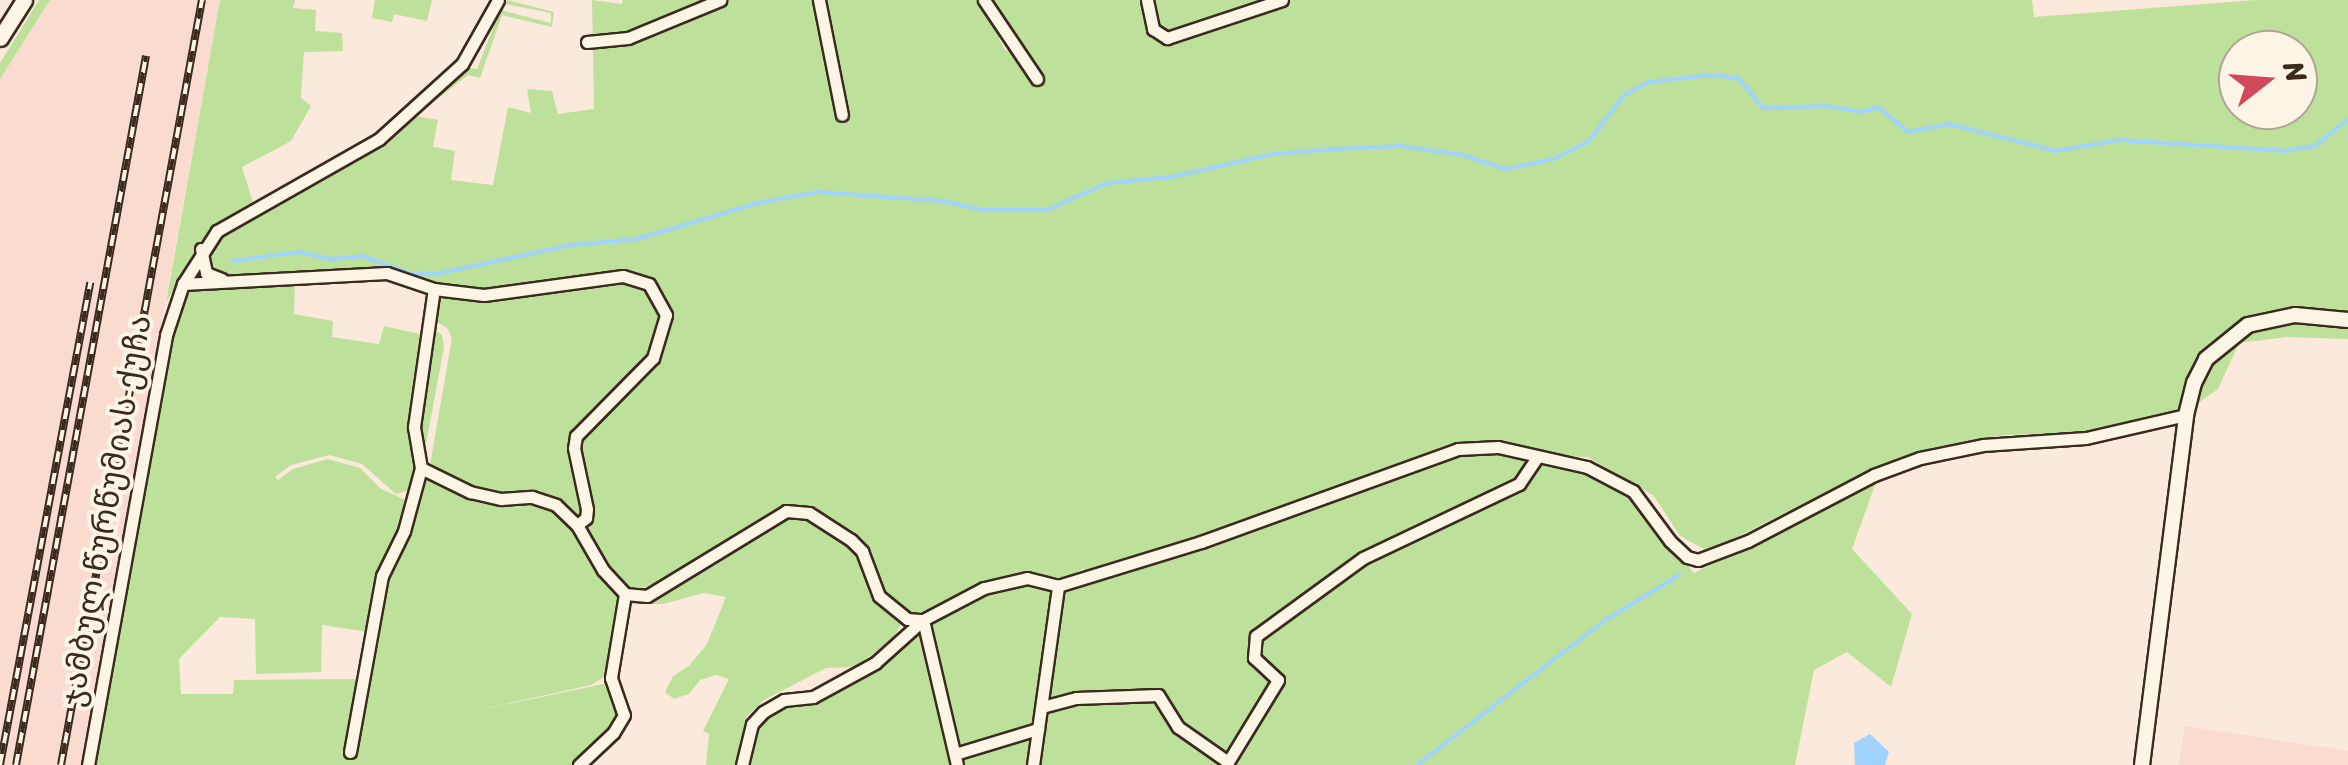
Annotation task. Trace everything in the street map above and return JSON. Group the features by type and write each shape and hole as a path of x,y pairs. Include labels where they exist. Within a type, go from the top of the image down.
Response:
{"main road":[{"path":"0,38 24,0"}],"street":[{"name":"ჯამბულ წურწუმიას ქუჩა","path":"88,765 166,335 183,284 217,231 310,182 379,138 462,64 498,0"},
{"path":"587,42 628,38 720,0"},
{"path":"819,0 842,115"},
{"path":"984,0 1037,79"},
{"path":"1147,0 1153,29 1167,38 1282,0"},
{"path":"202,249 206,273 231,280"},
{"path":"183,284 387,274 434,290 484,295 623,276 649,284 666,315 653,358 576,436 574,448 586,509 586,518 577,525"},
{"path":"350,752 382,576 404,531 421,468 414,426 434,290"},
{"path":"2142,765 2186,414 2206,359 2248,325 2294,315 2348,320"},
{"path":"742,765 752,724 763,712 784,700 813,697 875,663 923,620 984,588 1027,578 1058,586 1201,542 1458,449 1498,448 1587,468 1634,492 1687,557 1710,557 1748,542 1874,475 1920,458 1983,444 2086,438 2186,414"},
{"path":"1042,706 1076,698 1158,694 1178,727 1228,762 1278,680 1254,658 1256,636 1363,558 1519,484 1536,459"},
{"path":"421,468 470,492 501,499 532,497 556,505 577,525 604,570 625,594 647,596 786,511 808,513 862,551 886,605 907,619 923,620"},
{"path":"1033,765 1058,586"},
{"path":"579,765 614,733 624,715 611,678 625,594"},
{"path":"923,620 956,760 1038,729"}],"shaded area":[{"path":"50,0 220,0 81,765 0,765 0,79"},
{"path":"2185,726 2348,751 2348,765 2179,765"}],"green space":[{"path":"39,0 50,0 0,79 0,63"},
{"path":"220,0 295,0 293,8 316,10 315,31 342,33 343,51 304,52 301,98 311,106 291,141 242,167 254,206 219,224 196,248 166,303"},
{"path":"375,0 432,0 427,21 394,14 392,22 372,18"},
{"path":"507,0 554,12 552,27 502,15 480,78 468,75 416,116 438,120 433,147 455,151 451,180 493,185 508,107 531,113 527,89 552,91 558,114 594,109 592,0 622,4 623,0 816,0 834,65 837,54 827,32 822,0 979,0 1002,34 999,39 1005,50 1014,51 989,0 1145,0 1151,39 1168,41 1200,34 1195,29 1159,30 1151,0 2032,0 2034,17 2256,0 2348,0 2348,339 2287,337 2239,343 2218,389 2194,406 2088,432 2004,435 1935,447 1864,473 1727,542 1704,549 1680,536 1654,496 1588,457 1542,455 1501,441 1449,444 1297,504 1085,575 1084,569 1063,578 1028,573 985,582 923,614 898,610 880,587 868,549 857,536 828,516 804,506 776,509 671,578 632,591 620,585 567,511 470,490 430,465 452,338 447,328 433,320 436,294 390,270 226,274 215,272 206,257 224,234 324,181 469,68 477,69 500,10 551,23 551,13 505,4"},
{"path":"295,281 294,314 333,321 332,337 379,344 384,326 424,335 411,426 417,463 413,489 396,494 362,464 329,455 291,465 275,477 278,480 293,469 328,459 360,468 381,489 408,501 403,529 380,574 369,632 322,625 321,672 256,674 255,619 220,617 179,659 181,694 233,694 234,680 358,679 347,753 352,754 384,575 407,530 423,477 469,495 500,501 532,499 556,508 574,526 618,593 608,675 591,685 451,716 608,683 616,693 621,715 575,765 92,765 176,307 193,289"},
{"path":"433,328 442,335 444,347 426,444 421,447 417,433"},
{"path":"1479,451 1499,452 1603,480 1629,496 1694,573 1876,482 1852,549 1912,614 1891,687 1847,652 1814,670 1795,765 1040,765 1064,590"},
{"path":"803,514 858,550 871,585 885,610 901,621 900,626 893,639 855,667 826,668 764,700 746,717 737,765 706,765 709,734 703,731 729,679 716,675 700,680 689,694 674,699 665,692 673,676 689,666 707,644 726,597 704,593 663,604 631,604 632,599 774,518"},
{"path":"1025,583 1052,589 1028,765 748,765 757,725 778,707 815,702 850,686 877,671 916,629 990,591"}],"water":[{"path":"1870,734 1889,752 1885,765 1855,765 1854,743"}],"waterway":[{"path":"232,261 298,252 331,259 363,256 409,273 436,274 571,245 637,239 758,203 818,192 942,201 984,210 1047,210 1107,183 1171,177 1273,154 1334,149 1401,146 1462,155 1506,169 1553,159 1588,142 1624,95 1649,82 1710,75 1738,78 1763,108 1826,106 1862,112 1878,107 1908,132 1949,124 2056,151 2119,140 2283,151 2315,146 2348,119"},
{"path":"1417,765 1604,621 1679,575"}],"railway":[{"path":"61,765 202,0"},
{"path":"16,765 146,56"},
{"path":"0,765 90,282"}]}
